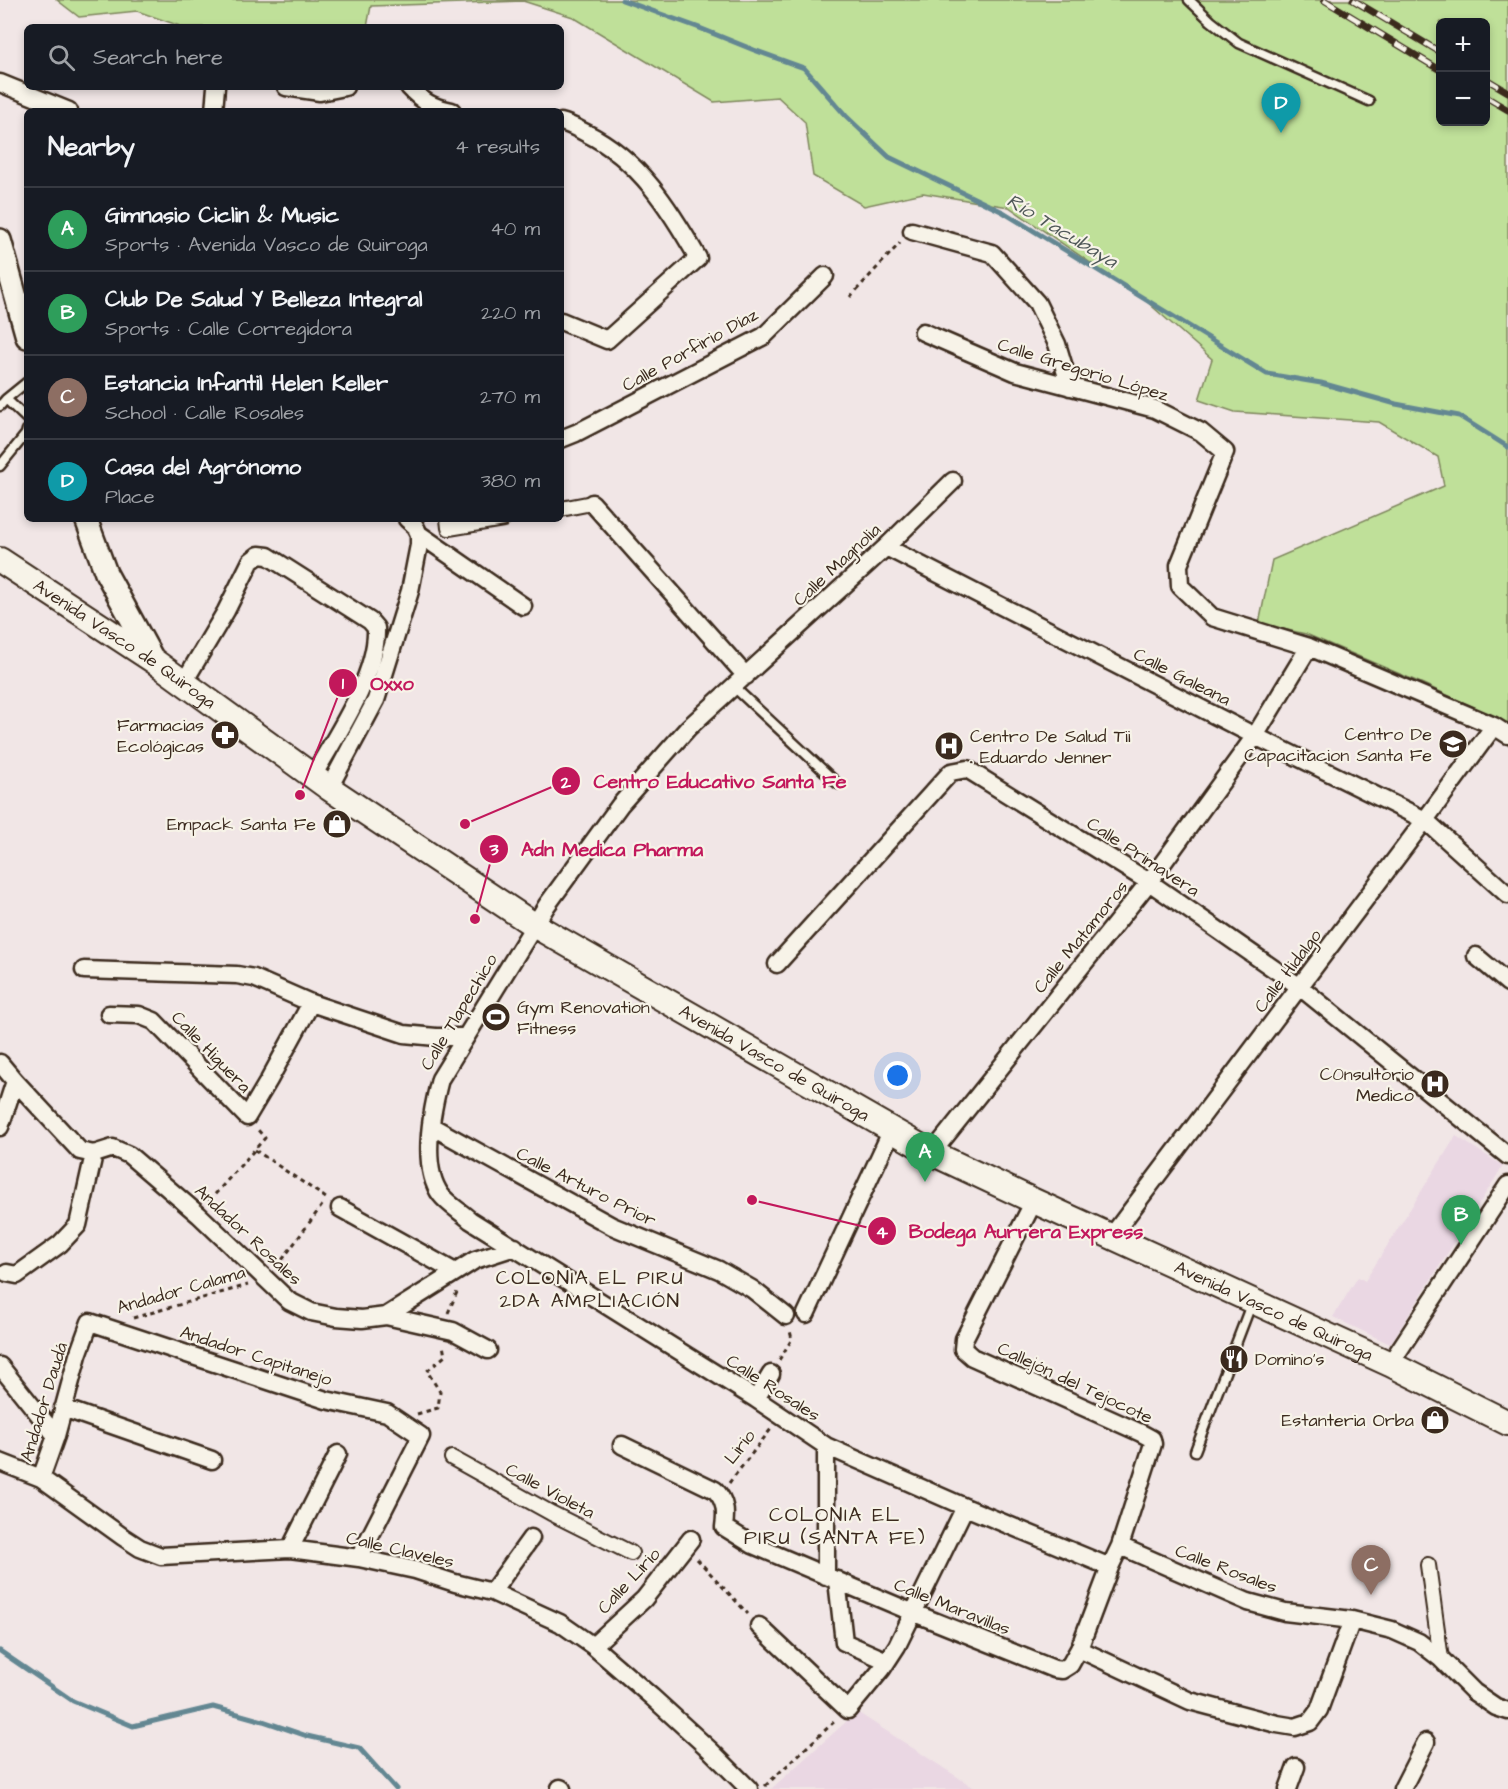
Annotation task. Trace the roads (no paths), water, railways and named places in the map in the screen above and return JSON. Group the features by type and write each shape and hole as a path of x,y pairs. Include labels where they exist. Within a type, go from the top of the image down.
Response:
{"main road":[{"name":"Avenida Vasco de Quiroga","path":"1,563 154,661 321,782 534,925 932,1153 1390,1364 1508,1423"}],"street":[{"path":"0,83 42,105"},
{"path":"214,108 216,90"},
{"path":"306,90 320,92 330,90"},
{"path":"412,90 420,99 440,108"},
{"path":"564,123 592,136 611,148 650,184 698,258 607,340 564,322"},
{"path":"912,231 992,253 1037,303 1057,344 1070,387"},
{"path":"0,240 24,326"},
{"name":"Calle Porfirio Díaz","path":"564,438 764,336 825,276"},
{"name":"Calle Gregorio López","path":"923,332 1015,372 1155,409 1201,432 1225,452 1179,565 1180,586 1212,617 1309,647 1501,730"},
{"name":"Calle Magnolia","path":"534,925 620,804 688,728 886,547 953,481"},
{"path":"564,508 592,503 740,682"},
{"path":"87,522 106,573 154,661"},
{"path":"321,782 376,700 410,591 419,545 419,534 410,522"},
{"path":"448,522 449,528 485,522"},
{"path":"419,534 523,606"},
{"name":"Calle Galeana","path":"886,547 1255,736 1425,820 1508,895"},
{"path":"184,682 226,611 251,561 259,555 268,556 370,621 376,628 376,637 368,670 321,782"},
{"name":"Calle Matamoros","path":"932,1153 1149,882 1255,736 1309,647"},
{"name":"Calle Hidalgo","path":"1111,1237 1425,820 1501,730"},
{"name":"Calle Primavera","path":"777,964 951,772 967,769 1149,882 1300,987 1508,1156"},
{"name":"Calle Tlapechico","path":"441,1195 431,1174 429,1153 433,1105 440,1079 534,925"},
{"path":"1476,956 1508,983"},
{"path":"84,970 237,975 254,978 312,1003 404,1034 465,1037"},
{"name":"Calle Higuera","path":"109,1014 139,1015 154,1021 247,1117 312,1003"},
{"path":"0,1063 80,1151 94,1154 78,1225 60,1244 17,1275 7,1273"},
{"path":"0,1127 15,1081"},
{"name":"Calle Arturo Prior","path":"431,1126 612,1226 719,1270 752,1289 786,1316"},
{"path":"806,1314 892,1130"},
{"name":"Andador Rosales","path":"94,1154 113,1148 129,1155 199,1215 289,1301 311,1312 362,1319 386,1316 475,1260 515,1247"},
{"path":"1390,1364 1508,1185"},
{"name":"Calle Rosales","path":"441,1195 470,1220 756,1399 826,1446 1110,1567"},
{"name":"Callejón del Tejocote","path":"1034,1201 964,1339 963,1349 972,1357 1141,1432 1152,1439 1153,1444 1119,1546 1079,1649"},
{"path":"333,1203 455,1272"},
{"path":"386,1316 453,1331 488,1350"},
{"name":"Andador Daudá","path":"41,1478 90,1322 102,1326"},
{"name":"Andador Capitanejo","path":"102,1326 326,1400 387,1413 422,1436 359,1558"},
{"path":"0,1366 56,1436"},
{"path":"756,1399 771,1374"},
{"path":"63,1408 212,1460"},
{"name":"Calle Maravillas","path":"622,1445 715,1490 720,1495 726,1510 724,1527 753,1545 1054,1669 1062,1670 1070,1665 1079,1649"},
{"path":"826,1446 831,1578 844,1642 887,1660"},
{"path":"290,1549 338,1454"},
{"name":"Calle Violeta","path":"452,1458 550,1513 631,1553"},
{"name":"Calle Claveles","path":"0,1462 41,1478 123,1538 140,1548 162,1556 290,1549 359,1558 415,1570 492,1592 560,1623 593,1646 710,1750 748,1789"},
{"path":"759,1626 848,1710 897,1646 965,1507"},
{"path":"492,1592 531,1538"},
{"name":"Calle Lirio","path":"593,1646 644,1599 688,1543"},
{"name":"Calle Rosales","path":"1119,1546 1248,1602 1285,1612 1352,1620 1392,1630 1419,1642 1441,1659 1474,1692 1508,1712"},
{"path":"1428,1565 1441,1659"},
{"path":"1079,1649 1190,1701 1295,1727 1310,1722 1319,1710 1352,1620"},
{"path":"1402,1789 1426,1742"},
{"path":"1288,1789 1296,1767"}],"lane":[{"path":"1189,0 1239,43 1369,101"},
{"path":"24,384 3,402 24,417"},
{"path":"0,466 24,437"},
{"path":"740,682 838,784"},
{"path":"1195,1450 1253,1301"}],"waterway":[{"name":"Río Tacubaya","path":"622,0 804,68 846,116 889,157 1003,212 1267,374 1321,383 1396,404 1459,416 1508,447"},
{"path":"0,1651 73,1701 133,1726 213,1707 307,1736 359,1748 396,1789"}],"railway":[{"path":"1324,0 1436,68"},
{"path":"1353,0 1436,50"},
{"path":"1490,81 1508,92"},
{"path":"1490,99 1508,110"}],"place":[{"name":"Casa del Agrónomo","path":"1281,133"},
{"name":"Farmacias Ecológicas","path":"225,735"},
{"name":"Centro De Capacitacion Santa Fe","path":"1453,744"},
{"name":"Centro De Salud Tii . Eduardo Jenner","path":"949,746"},
{"name":"Oxxo","path":"300,795"},
{"name":"Empack Santa Fe","path":"337,824"},
{"name":"Centro Educativo Santa Fe","path":"465,824"},
{"name":"Adn Medica Pharma","path":"475,919"},
{"name":"Gym Renovation Fitness","path":"496,1017"},
{"name":"C0nsultorio Medico","path":"1435,1084"},
{"name":"Gimnasio Ciclin & Music","path":"925,1182"},
{"name":"Bodega Aurrera Express","path":"752,1200"},
{"name":"Club De Salud Y Belleza Integral","path":"1461,1245"},
{"name":"Domino's","path":"1234,1359"},
{"name":"Estanteria Orba","path":"1435,1420"},
{"name":"Estancia Infantil Helen Keller","path":"1371,1595"}],"district":[{"name":"COLONIA EL PIRU 2DA AMPLIACIÓN","path":"590,1290"},
{"name":"COLONIA EL PIRU (SANTA FE)","path":"835,1526"}]}
